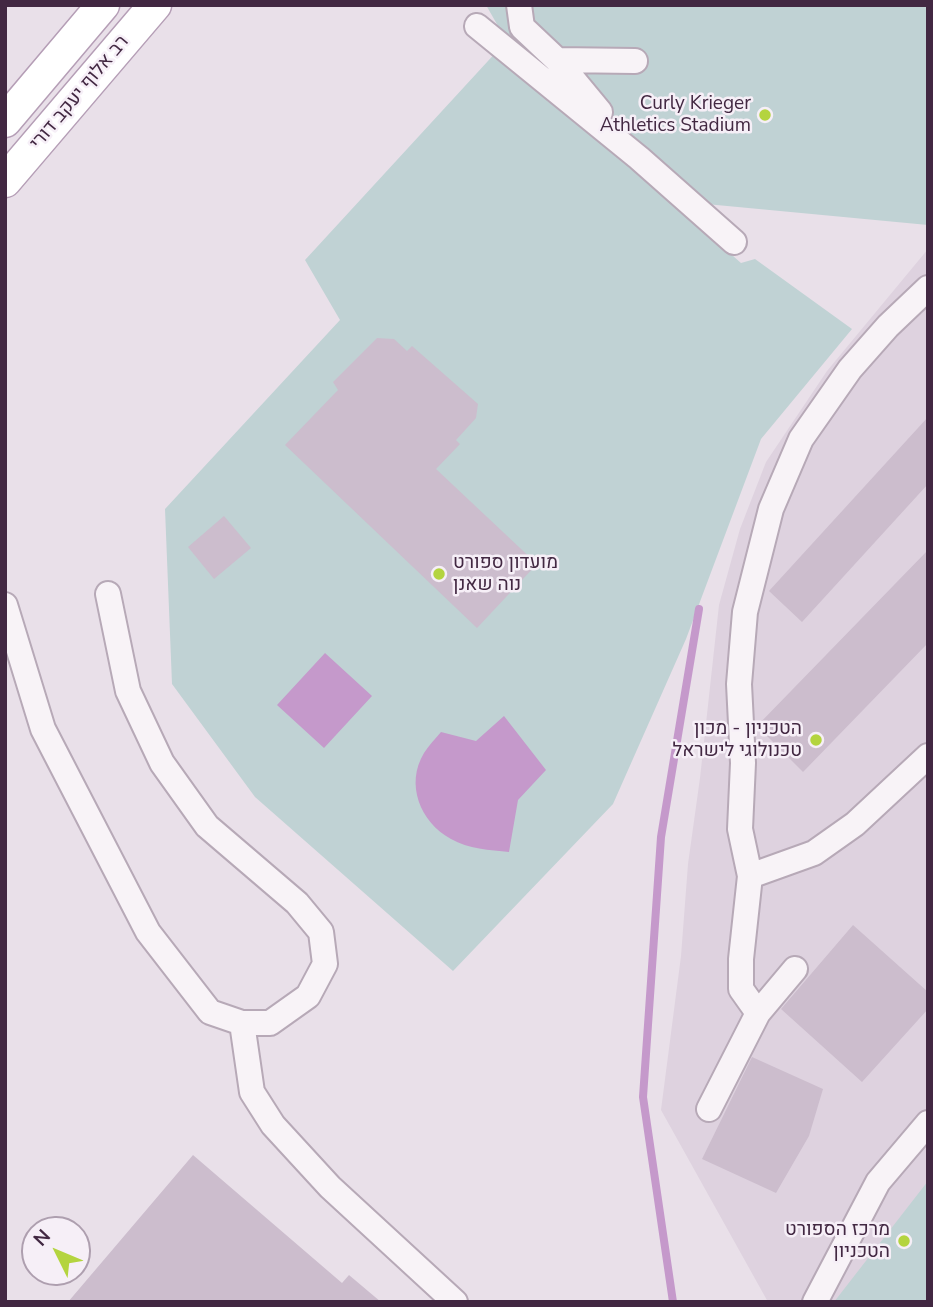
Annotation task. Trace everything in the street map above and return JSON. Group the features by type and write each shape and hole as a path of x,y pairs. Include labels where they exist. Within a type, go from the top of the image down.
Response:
{"main road":[{"name":"רב אלוף יעקב דורי","path":"5,121 103,5"},
{"name":"רב אלוף יעקב דורי","path":"5,181 155,5"}],"street":[{"path":"519,5 522,27 557,60 639,158"},
{"path":"477,26 639,158 734,243"},
{"path":"557,60 635,61"},
{"path":"758,1013 741,989 741,959 750,876 740,829 743,763 739,684 745,611 771,509 801,439 850,369 888,326 928,288"},
{"path":"5,605 43,729 148,932 210,1012 242,1023 270,1023 308,996 324,964 321,932 298,903 207,826 162,763 128,691 108,594"},
{"path":"750,876 814,853 855,824 928,756"},
{"path":"709,1109 758,1013 795,970"},
{"path":"242,1023 252,1092 273,1125 330,1187 456,1302"},
{"path":"815,1302 878,1182 928,1123"}],"shaded area":[{"name":"Curly Krieger Athletics Stadium","path":"486,5 928,5 928,225 706,204 498,26"},
{"name":"מועדון ספורט נוה שאנן","path":"499,49 741,263 755,259 852,329 761,439 686,639 613,804 453,971 255,797 172,684 165,509 340,320 305,260"},
{"name":"הטכניון - מכון טכנולוגי לישראל","path":"928,249 928,1302 768,1302 661,1110 681,956 688,864 719,605 740,529 766,462 827,371"},
{"path":"325,653 372,696 324,748 277,705"},
{"path":"504,716 546,770 518,800 509,852 472,847 440,832 424,812 416,789 418,765 441,732 476,741"},
{"name":"מרכז הספורט הטכניון","path":"928,1181 928,1302 834,1302"}],"building":[{"path":"377,338 394,339 407,351 412,346 478,404 476,418 456,440 460,444 436,469 537,564 477,628 285,445 338,390 333,382"},
{"path":"928,417 928,484 802,622 769,591"},
{"path":"224,516 251,548 214,579 188,547"},
{"path":"928,550 928,643 803,772 757,726"},
{"path":"853,925 928,992 928,1009 862,1082 781,1009"},
{"path":"752,1057 823,1089 809,1136 776,1193 702,1159"},
{"path":"193,1155 342,1283 349,1275 381,1302 68,1302 82,1286 91,1286 91,1275"}],"waterway":[{"path":"673,1302 643,1097 661,837 699,609"}],"place":[{"name":"Curly Krieger Athletics Stadium","path":"765,115"},
{"name":"מועדון ספורט נוה שאנן","path":"439,574"},
{"name":"הטכניון - מכון טכנולוגי לישראל","path":"816,740"},
{"name":"מרכז הספורט הטכניון","path":"904,1241"}]}
